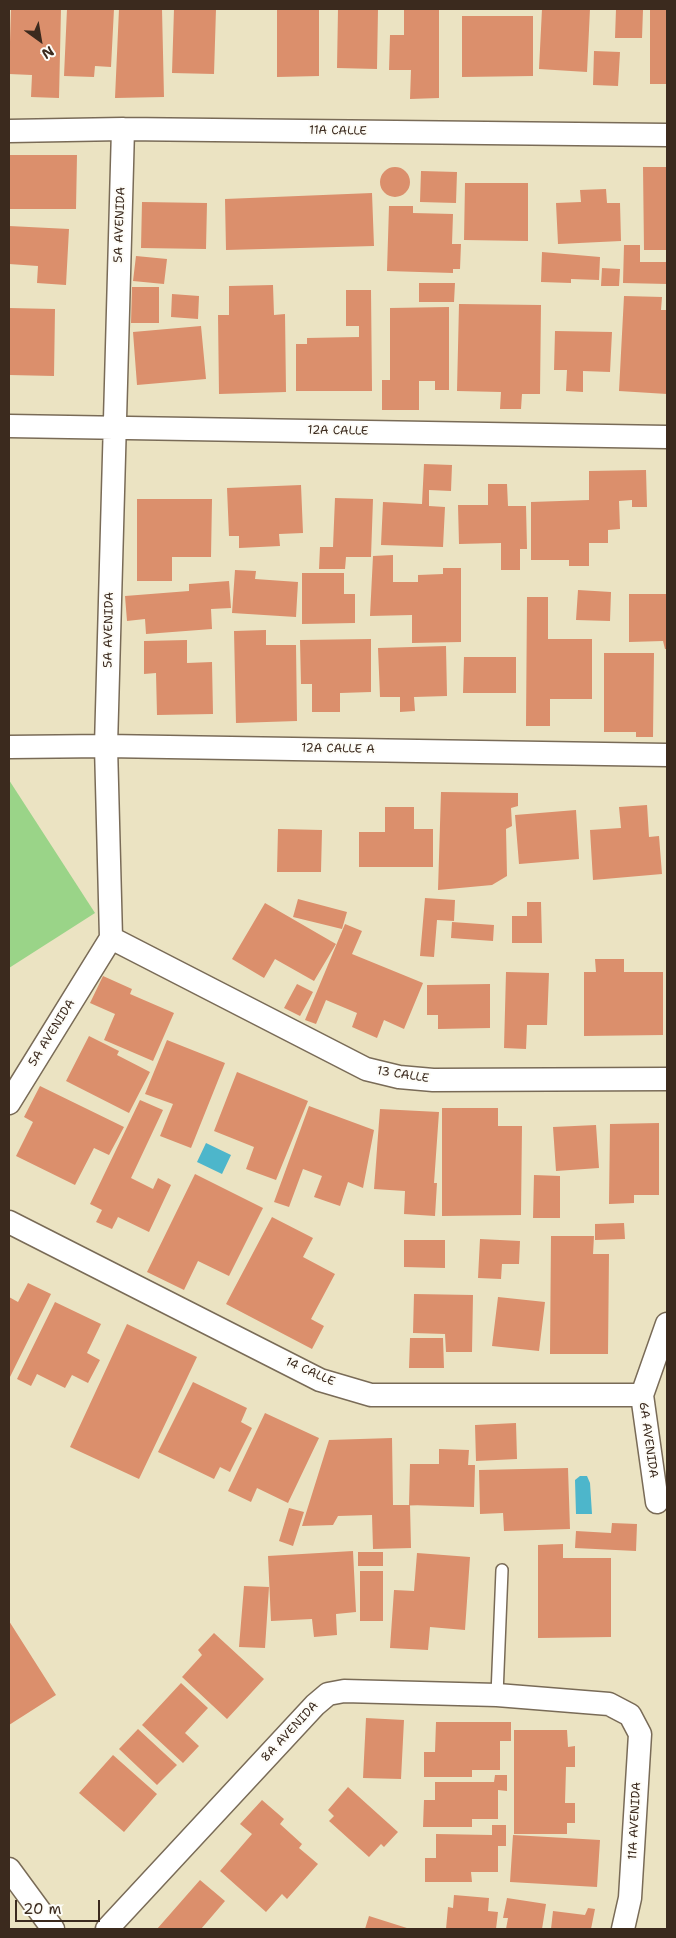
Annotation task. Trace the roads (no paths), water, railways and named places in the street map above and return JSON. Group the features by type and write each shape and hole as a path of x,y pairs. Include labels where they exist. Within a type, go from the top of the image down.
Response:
{"street":[{"name":"11A CALLE","path":"9,131 123,129 667,135"},
{"name":"5A AVENIDA","path":"9,1103 111,938 106,746 123,129"},
{"name":"12A CALLE","path":"9,426 667,437"},
{"name":"12A CALLE A","path":"9,747 106,746 667,755"},
{"name":"13 CALLE","path":"111,938 366,1069 399,1077 433,1080 667,1079"},
{"name":"14 CALLE","path":"9,1222 320,1380 371,1395 642,1396"},
{"name":"6A AVENIDA","path":"657,1502 642,1396 667,1324"},
{"name":"8A AVENIDA","path":"107,1929 315,1705 328,1694 344,1691 497,1695 609,1704 630,1715"},
{"name":"11A AVENIDA","path":"623,1929 630,1898 640,1734 630,1715"},
{"path":"9,1869 53,1929"}],"lane":[{"path":"497,1695 502,1570"}],"water":[{"path":"206,1143 231,1155 222,1174 197,1162"},
{"path":"580,1476 587,1476 590,1483 592,1514 576,1514 575,1480"}]}
